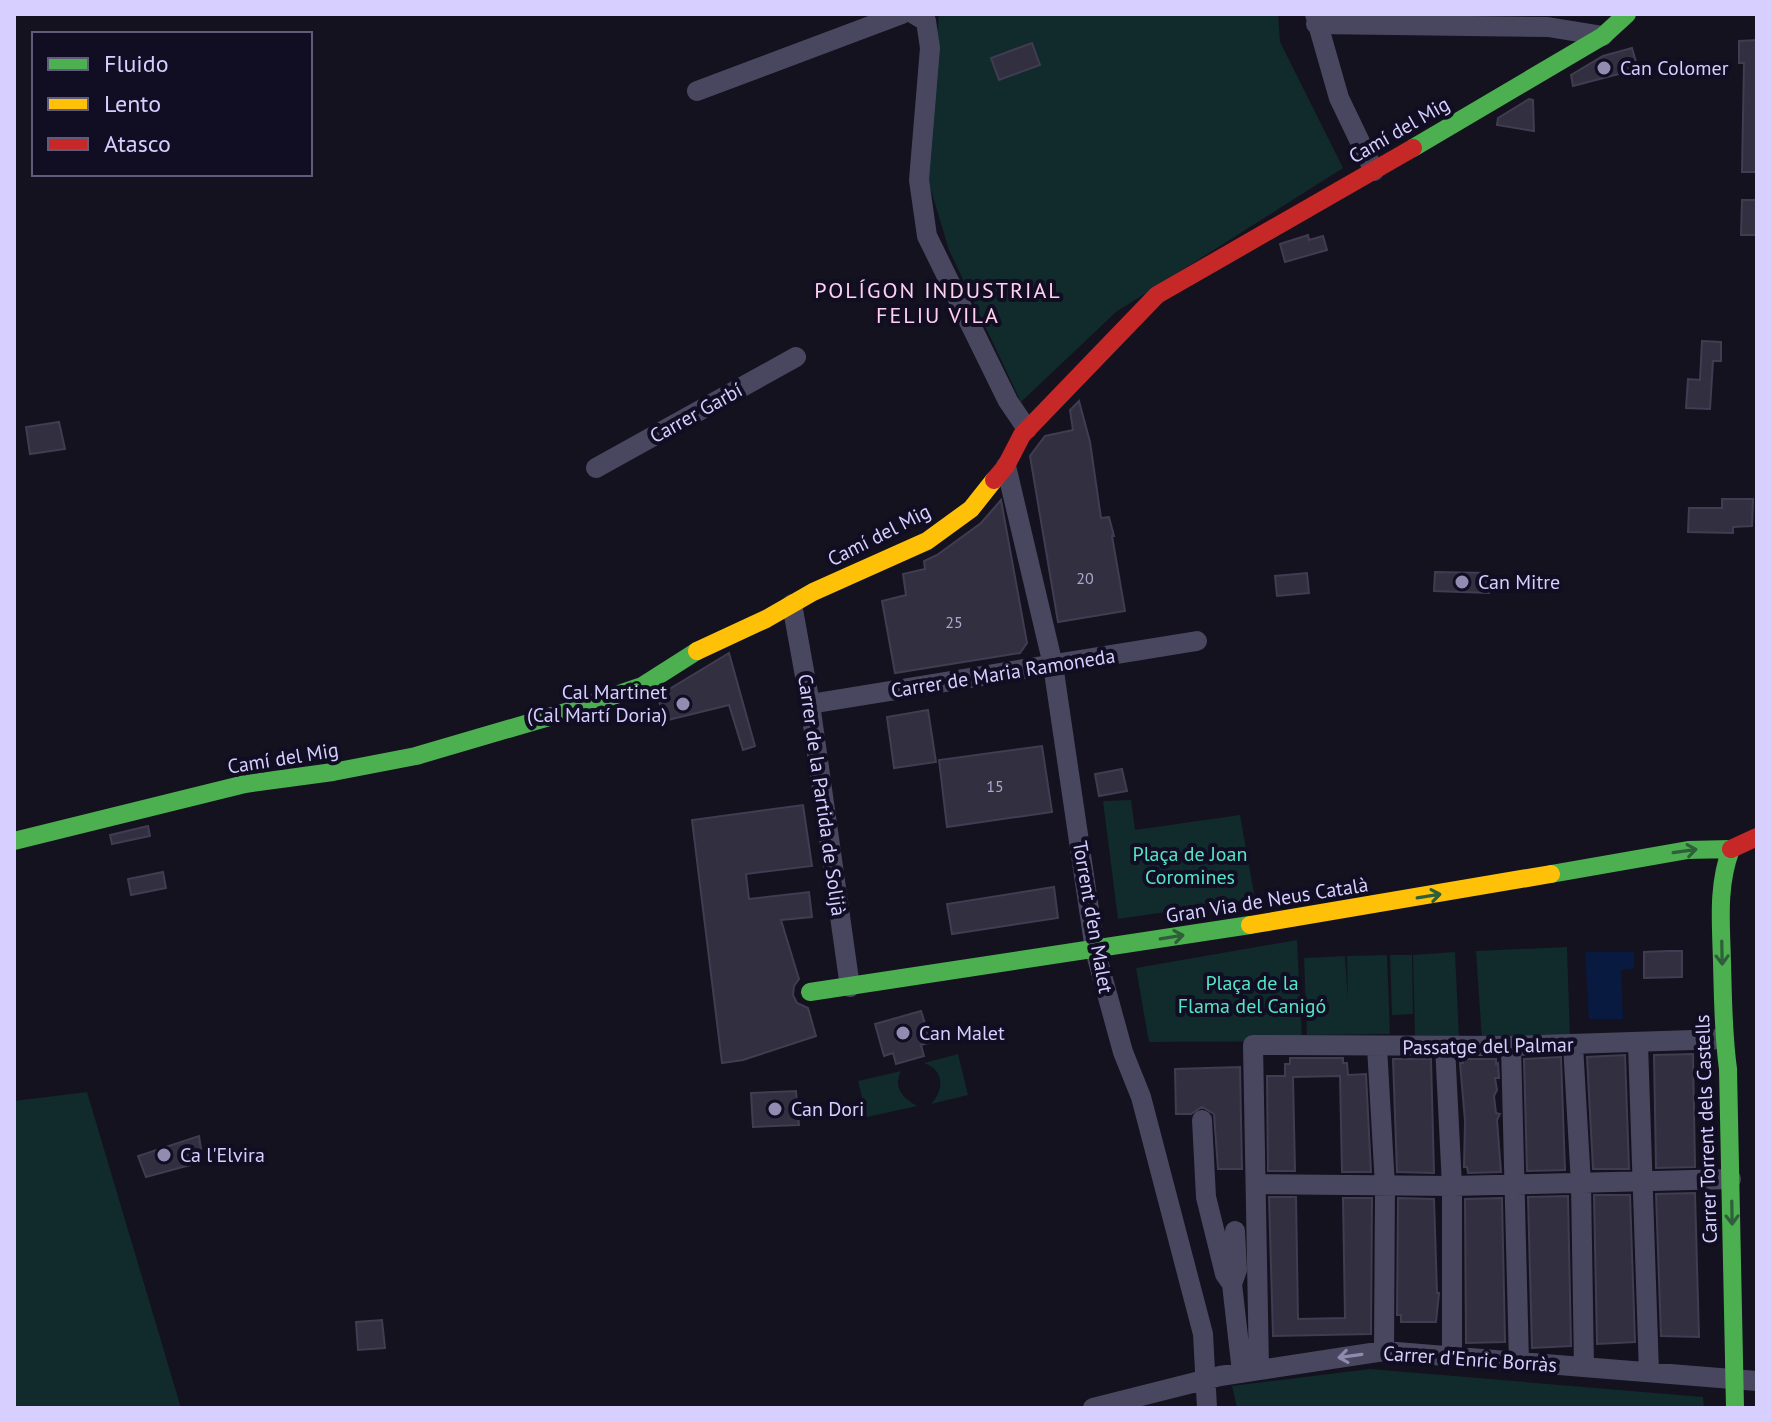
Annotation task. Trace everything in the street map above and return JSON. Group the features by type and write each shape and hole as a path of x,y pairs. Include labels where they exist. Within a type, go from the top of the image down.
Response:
{"street":[{"path":"697,91 902,14"},
{"path":"914,14 926,21 930,48 919,180 927,236 1008,401 1027,429"},
{"name":"Camí del Mig","path":"14,841 245,784 416,756 566,712 642,686 708,644 927,541 971,509 1006,466 1027,429 1157,295 1603,36 1627,14"},
{"path":"1374,171 1339,98 1316,19 1548,27 1603,36"},
{"name":"Carrer Garbí","path":"596,468 796,357"},
{"name":"Torrent d'en Malet","path":"1006,466 1053,665 1095,950 1123,1052 1141,1097 1203,1334 1207,1380 1204,1400 1207,1408"},
{"name":"Carrer de la Partida de Solijà","path":"792,604 810,704 850,987"},
{"name":"Carrer de Maria Ramoneda","path":"810,704 1197,641"},
{"path":"1731,849 1757,837"},
{"name":"Gran Via de Neus Català","path":"810,992 1095,950 1688,850 1731,849"},
{"name":"Carrer Torrent dels Castells","path":"1731,849 1721,891 1735,1408"},
{"name":"Passatge del Palmar","path":"1256,1184 1253,1045 1511,1046 1724,1039"},
{"path":"1638,1044 1649,1373"},
{"path":"1573,1045 1581,1184 1584,1367"},
{"path":"1445,1046 1452,1186 1452,1356"},
{"path":"1511,1046 1519,1363"},
{"path":"1377,1047 1385,1186 1384,1351"},
{"path":"1202,1120 1206,1197 1225,1274 1232,1284 1251,1370"},
{"path":"1251,1370 1256,1184 1452,1186 1731,1179"},
{"path":"1232,1284 1237,1270 1235,1231"},
{"name":"Carrer d'Enric Borràs","path":"1093,1408 1251,1370 1384,1351 1757,1381"}],"green space":[{"path":"939,14 1278,14 1280,42 1343,168 1116,312 1021,402 949,250 927,177"},
{"name":"Plaça de Joan Coromines","path":"1131,800 1135,830 1240,815 1255,899 1118,919 1103,801"},
{"name":"Plaça de la Flama del Canigó","path":"1297,940 1302,1041 1149,1042 1136,968"},
{"path":"1567,947 1570,1039 1482,1040 1476,951"},
{"path":"1455,952 1459,1037 1415,1036 1413,955"},
{"path":"1387,955 1390,1034 1307,1035 1304,958 1345,956 1348,1000 1347,956"},
{"path":"1390,955 1412,955 1413,1014 1392,1015"},
{"path":"958,1054 968,1095 931,1104 939,1092 940,1080 936,1070 924,1063"},
{"path":"901,1071 898,1082 900,1092 917,1106 867,1117 858,1081"},
{"path":"87,1092 181,1408 14,1408 14,1101"},
{"path":"1370,1369 1703,1397 1704,1408 1237,1408 1232,1386"}],"water":[{"path":"1585,952 1634,952 1634,969 1621,970 1623,1019 1589,1019"}],"building":[{"path":"1757,40 1757,172 1742,172 1744,63 1739,63 1739,41"},
{"path":"1032,43 1040,65 999,80 991,58"},
{"name":"Can Colomer","path":"1632,48 1638,69 1573,86 1571,75 1603,56"},
{"path":"1529,99 1533,100 1534,131 1497,125 1498,118"},
{"path":"1742,200 1757,200 1757,235 1741,235"},
{"path":"1308,235 1309,240 1323,236 1327,250 1285,262 1280,244"},
{"path":"1702,341 1721,342 1721,361 1713,361 1710,409 1686,408 1688,379 1700,380"},
{"path":"1079,401 1090,442 1101,518 1109,517 1114,536 1125,611 1058,622 1030,456 1045,436 1073,430 1070,410"},
{"path":"59,422 65,449 30,454 26,427"},
{"path":"1722,499 1753,499 1752,526 1733,527 1733,533 1688,532 1689,508 1722,508"},
{"path":"1001,500 1027,643 1020,653 895,673 882,601 906,595 903,574 925,569 924,561 981,523"},
{"name":"Can Mitre","path":"1435,572 1489,573 1489,593 1434,591"},
{"path":"1307,573 1309,593 1277,596 1275,576"},
{"path":"729,653 755,746 743,750 729,705 664,721 658,696"},
{"path":"928,710 936,762 894,768 887,717"},
{"path":"1042,746 1052,812 947,827 939,760"},
{"path":"1122,769 1127,791 1099,796 1095,774"},
{"path":"803,805 812,866 746,874 749,899 809,892 812,917 781,920 799,979 793,995 797,1003 808,1008 816,1036 743,1060 722,1063 692,820"},
{"path":"148,826 150,836 112,844 110,835"},
{"path":"163,872 166,888 131,895 128,879"},
{"path":"1054,887 1058,918 952,934 947,904"},
{"path":"1682,951 1682,977 1644,978 1644,952"},
{"name":"Can Malet","path":"921,1011 931,1042 921,1045 924,1056 896,1064 893,1053 884,1056 875,1024"},
{"path":"1693,1054 1695,1167 1656,1168 1654,1055"},
{"path":"1625,1055 1629,1169 1593,1169 1587,1057"},
{"path":"1561,1057 1565,1170 1527,1171 1524,1059"},
{"path":"1290,1058 1343,1058 1343,1063 1347,1063 1348,1075 1366,1074 1371,1172 1342,1172 1340,1076 1293,1077 1295,1171 1268,1171 1267,1076 1285,1076 1285,1064 1290,1064"},
{"path":"1393,1059 1431,1059 1434,1173 1397,1172"},
{"path":"1463,1059 1496,1059 1498,1063 1499,1078 1495,1078 1497,1090 1494,1096 1496,1113 1500,1114 1497,1120 1501,1172 1468,1173 1467,1167 1464,1167 1465,1121 1460,1063"},
{"path":"1240,1067 1242,1169 1218,1169 1214,1114 1202,1107 1191,1114 1176,1114 1175,1069"},
{"name":"Can Dori","path":"796,1091 799,1125 753,1127 751,1093"},
{"name":"Ca l'Elvira","path":"199,1136 201,1149 188,1154 190,1165 146,1177 138,1156"},
{"path":"1695,1193 1699,1337 1661,1336 1656,1194"},
{"path":"1594,1195 1630,1195 1635,1342 1597,1344"},
{"path":"1568,1196 1571,1346 1532,1348 1528,1197"},
{"path":"1269,1197 1296,1197 1298,1319 1345,1318 1343,1198 1372,1198 1371,1334 1273,1336"},
{"path":"1398,1198 1434,1199 1439,1293 1436,1322 1401,1322 1401,1315 1397,1315"},
{"path":"1502,1198 1505,1342 1466,1343 1465,1199"},
{"path":"382,1320 385,1348 358,1350 356,1322"}],"traffic: fast":[{"path":"1413,148 1603,36 1627,14"},
{"path":"14,841 245,784 416,756 642,686 697,651"},
{"path":"1731,849 1724,877 1721,919 1728,1069 1735,1408"},
{"path":"1551,874 1688,850 1731,849"},
{"path":"810,992 1250,925"}],"traffic: slow":[{"path":"697,651 766,619 813,592 927,541 971,509 994,480"},
{"path":"1250,925 1551,874"}],"traffic: jam":[{"path":"994,480 1006,466 1022,435 1157,295 1413,148"},
{"path":"1731,849 1757,837"}],"place":[{"name":"Can Colomer","path":"1604,68"},
{"name":"Can Mitre","path":"1462,582"},
{"name":"Cal Martinet (Cal Martí Doria)","path":"683,704"},
{"name":"Can Malet","path":"903,1033"},
{"name":"Can Dori","path":"775,1109"},
{"name":"Ca l'Elvira","path":"164,1155"}],"district":[{"name":"POLÍGON INDUSTRIAL FELIU VILA","path":"938,302"}]}
